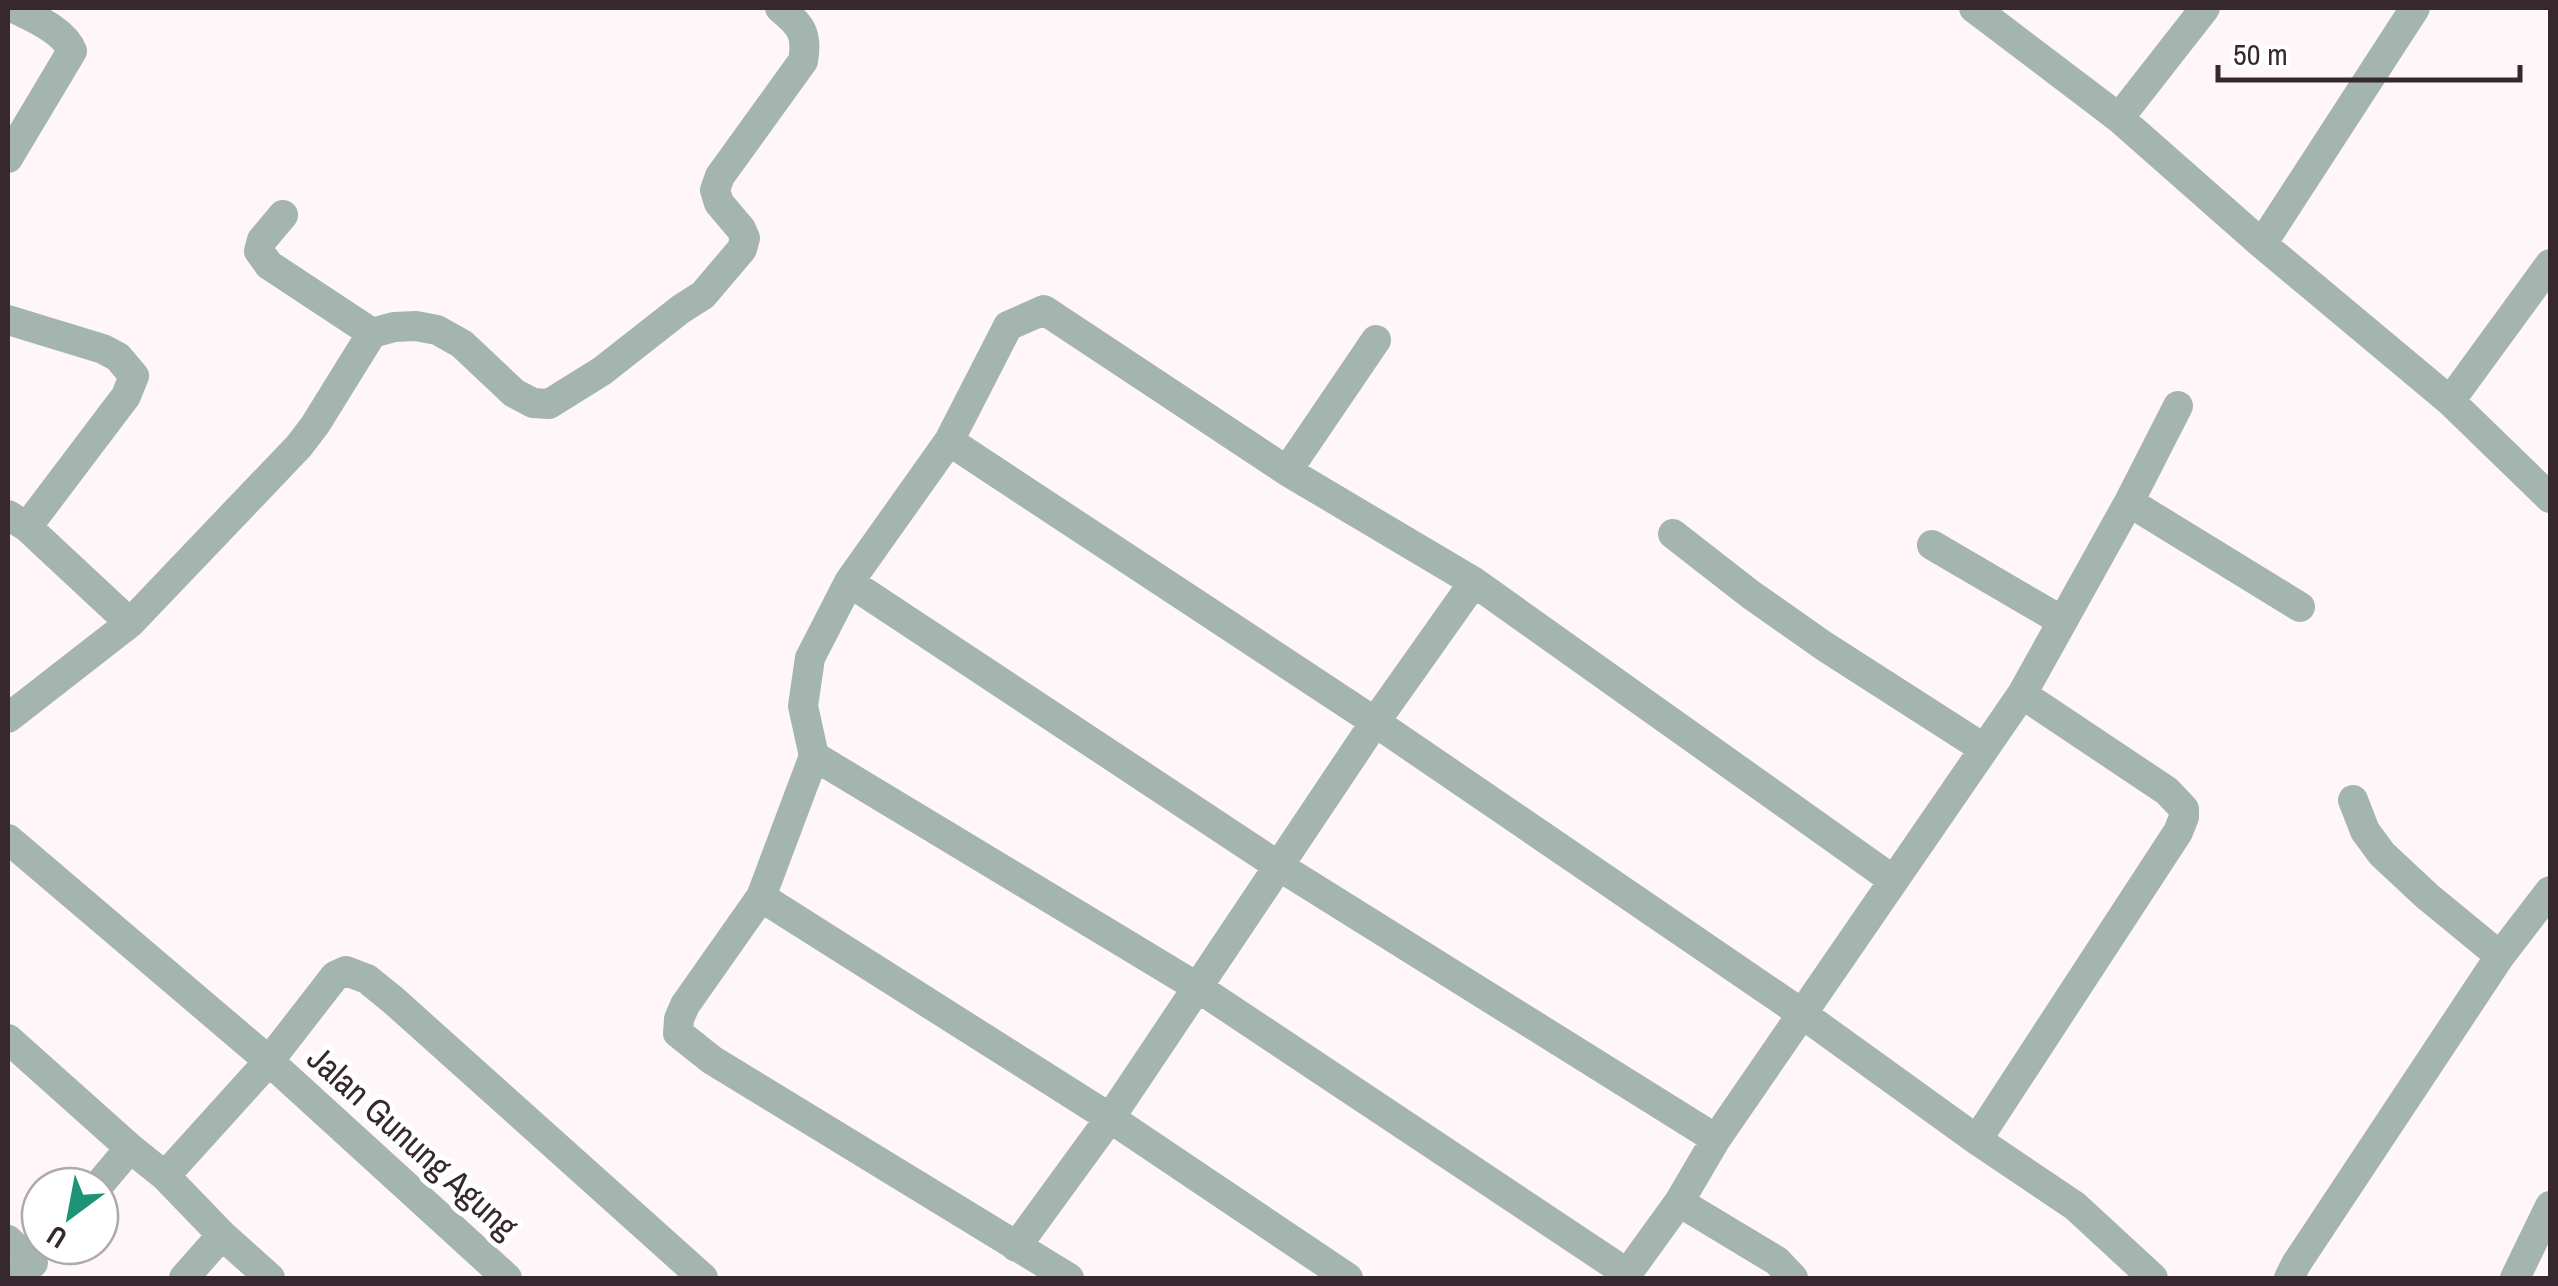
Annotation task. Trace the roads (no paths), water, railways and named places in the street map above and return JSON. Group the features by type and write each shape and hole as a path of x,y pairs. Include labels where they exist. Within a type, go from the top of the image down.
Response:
{"street":[{"path":"8,158 72,51 70,44 53,30 14,8"},
{"path":"8,718 130,623 299,446 372,332 394,326 437,330 462,344 514,392 533,403 550,404 602,371 703,295 742,249 745,238 719,203 715,190 720,176 803,61 806,44 797,21 780,8"},
{"path":"1974,8 2119,118 2450,401 2550,498"},
{"path":"2119,118 2205,8"},
{"path":"2262,244 2416,8"},
{"path":"283,215 262,240 260,251 269,265 372,332"},
{"path":"2450,401 2550,264"},
{"path":"1069,1278 712,1060 678,1032 685,1005 761,897 814,756 803,706 810,658 849,582 949,441 1008,326 1044,310 1287,471 1474,582 1893,880"},
{"path":"8,320 103,348 118,357 134,376 126,396 17,521 130,623"},
{"path":"1287,471 1376,340"},
{"path":"814,756 1197,987 1626,1276 1679,1202 1800,1013 2022,694 2178,406"},
{"path":"949,441 1375,722 1800,1013 2075,1206 2153,1278"},
{"path":"2129,502 2300,607"},
{"path":"1673,534 1824,646 1983,748"},
{"path":"1932,544 2062,621"},
{"path":"849,582 1278,865 1716,1139"},
{"path":"1016,1247 1110,1118 1375,722 1474,582"},
{"path":"1978,1140 2178,832 2184,817 2180,802 2167,790 2022,694"},
{"path":"2353,800 2365,831 2382,854 2500,956"},
{"name":"Jalan Gunung Agung","path":"8,839 269,1061 507,1278"},
{"path":"2289,1278 2500,956 2550,892"},
{"path":"761,897 1110,1118 1348,1278"},
{"path":"166,1176 269,1061 334,976 346,971 367,979 703,1278"},
{"path":"8,1039 166,1176 270,1278"},
{"path":"115,1166 130,1148"},
{"path":"1679,1202 1777,1262 1793,1278"},
{"path":"2514,1278 2550,1206"},
{"path":"184,1278 222,1235"}]}
